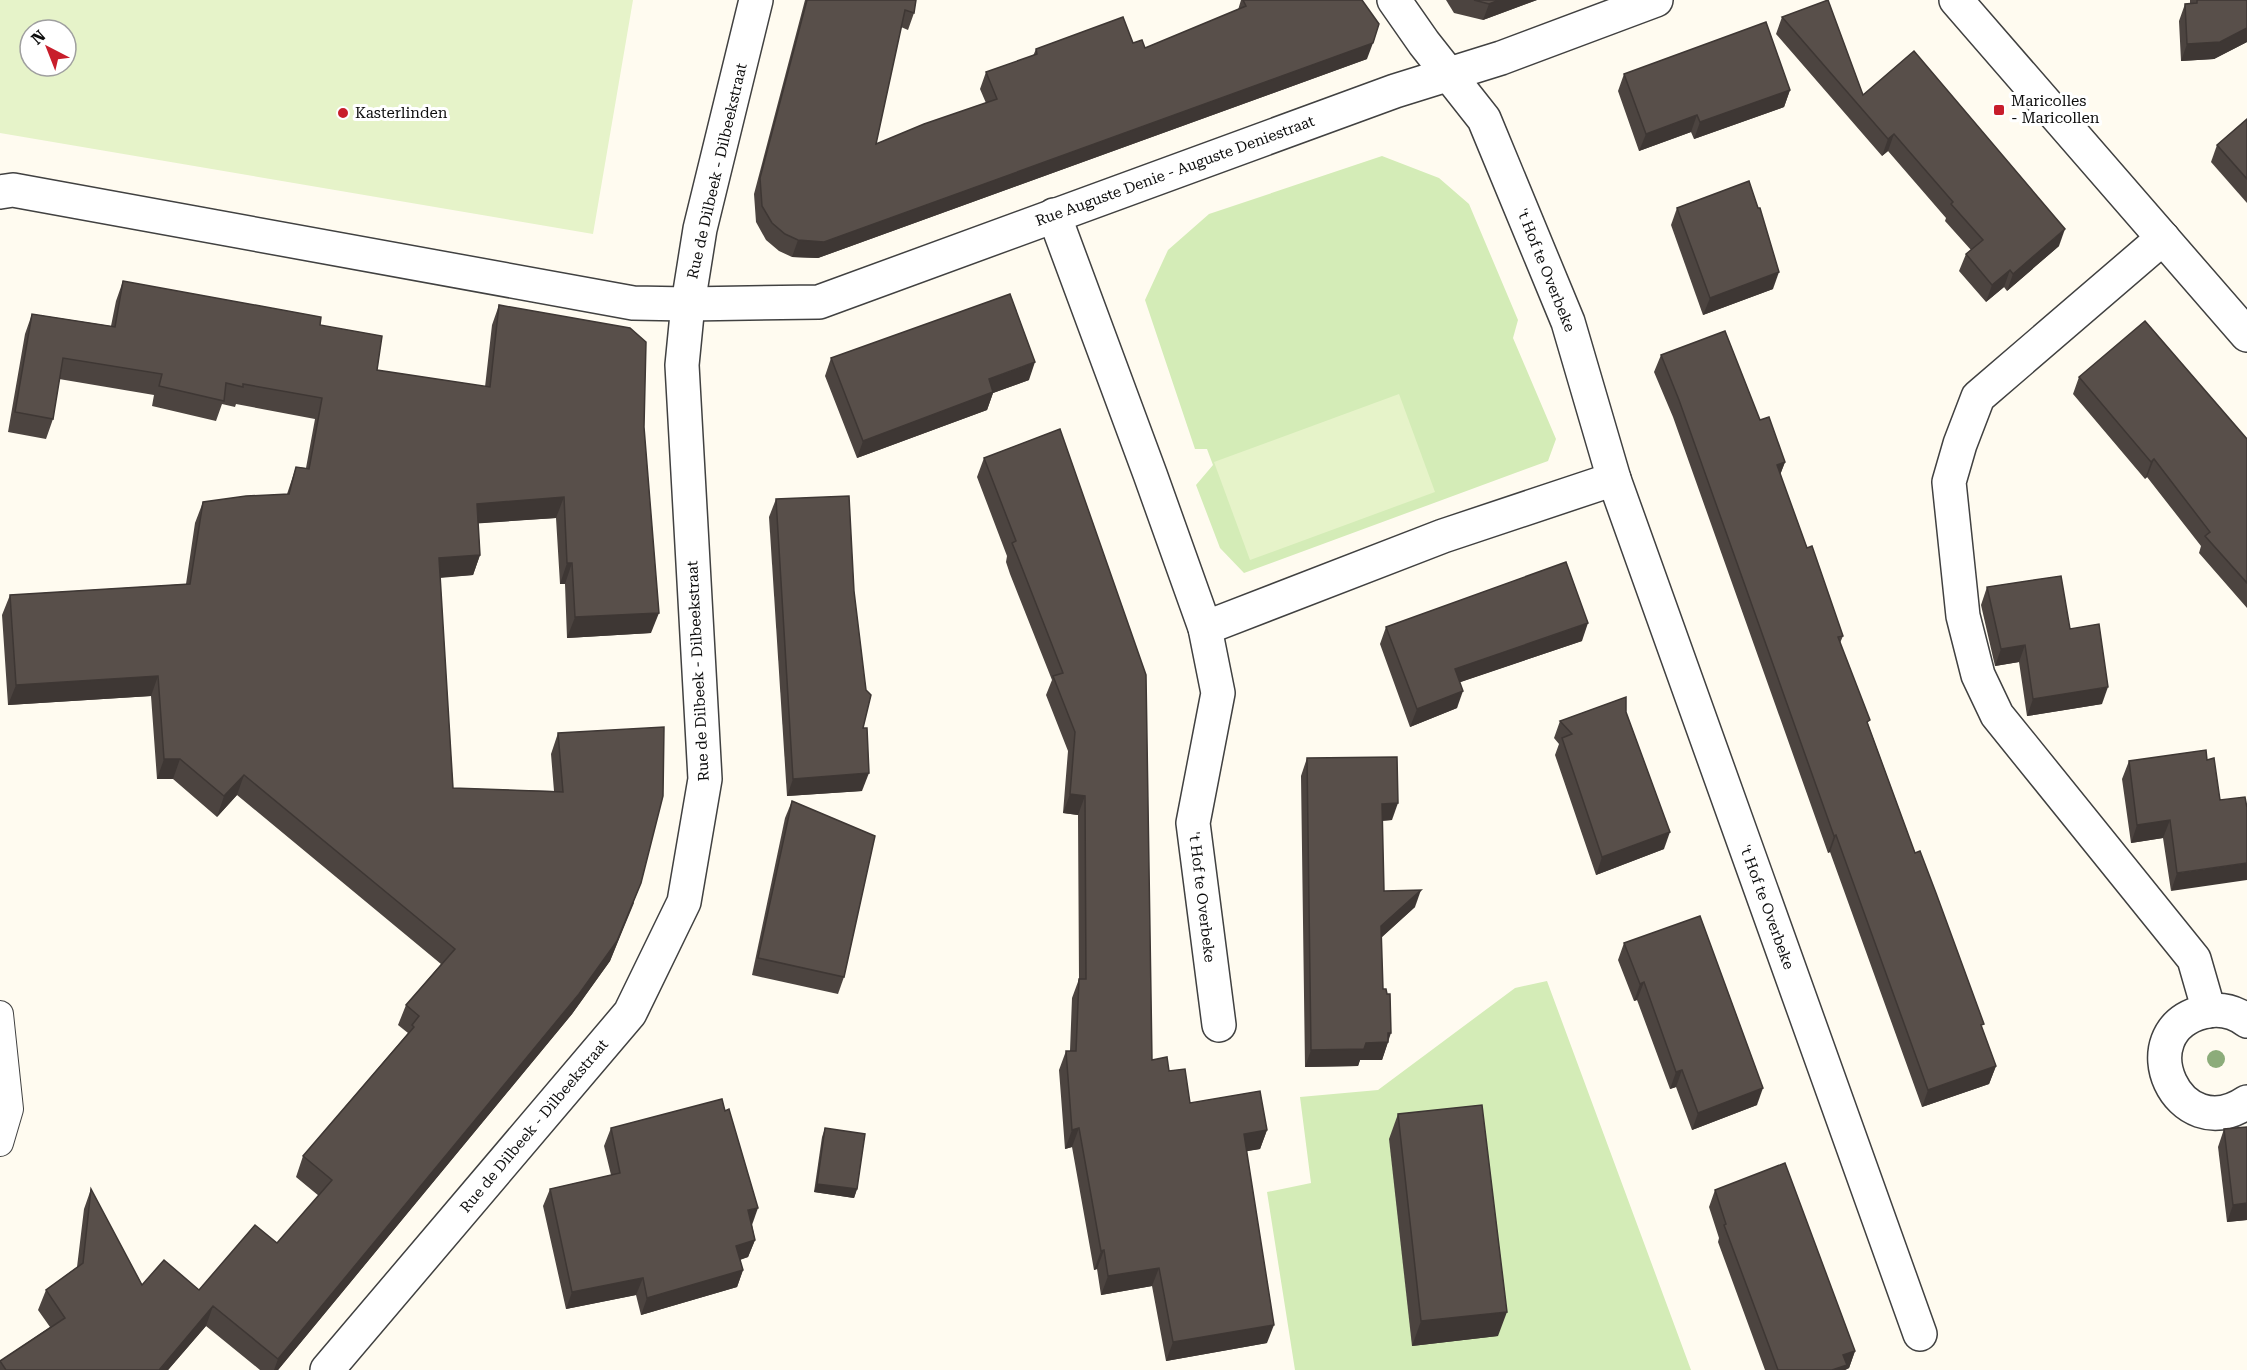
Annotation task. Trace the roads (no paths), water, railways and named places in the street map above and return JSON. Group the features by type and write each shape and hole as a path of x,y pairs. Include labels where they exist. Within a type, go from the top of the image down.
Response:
{"street":[{"name":"Rue de Dilbeek - Dilbeekstraat","path":"327,1370 630,1013 684,902 705,779 682,365 688,304 700,229 756,0"},
{"name":"'t Hof te Overbeke","path":"1394,0 1484,119 1568,322 1614,479 1920,1334"},
{"name":"Rue Auguste Denie - Auguste Deniestraat","path":"0,192 13,190 633,303 819,302 1395,91 1501,58 1656,0"},
{"path":"1956,0 2247,335"},
{"name":"'t Hof te Overbeke","path":"1054,215 1150,474 1204,628 1218,693 1193,823 1219,1025"},
{"path":"2163,238 1978,397 1960,444 1949,482 1963,616 1978,675 1997,715 2194,959 2209,1011"},
{"path":"1204,628 1443,536 1614,479"},
{"path":"2247,1021 2232,1012 2209,1011 2186,1019 2170,1037 2164,1060 2169,1083 2184,1102 2205,1112 2229,1111 2247,1102"}],"lane":[{"path":"0,1014 10,1109 0,1143"}],"place":[{"name":"Maricolles - Maricollen","path":"1999,110"},
{"name":"Kasterlinden","path":"343,113"}]}
